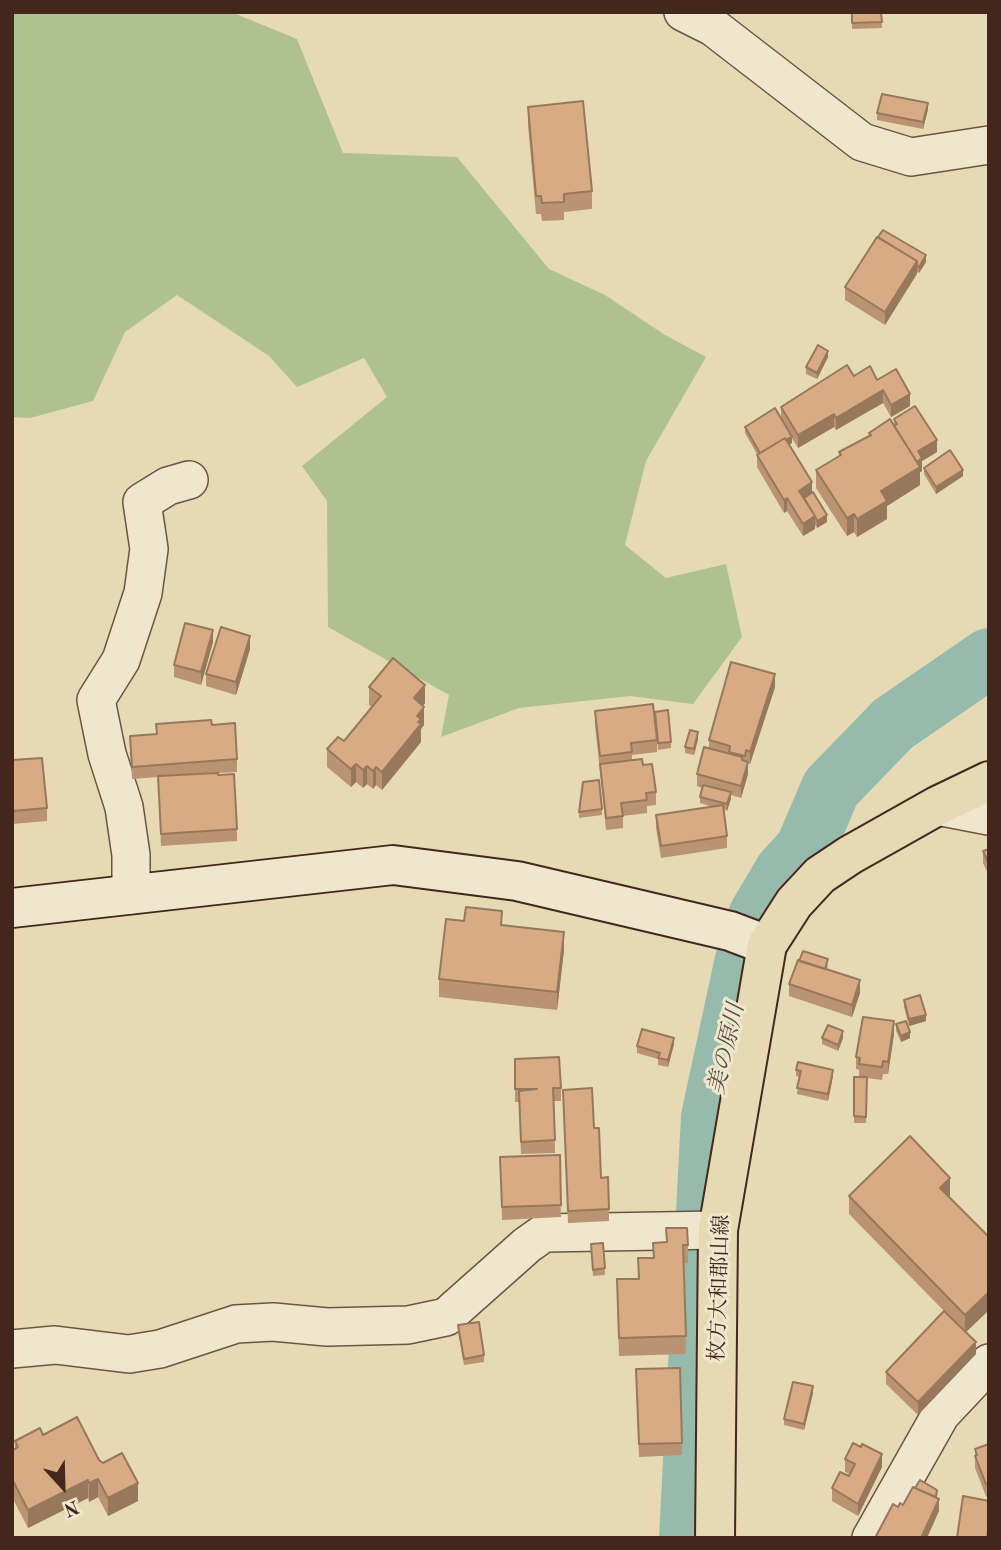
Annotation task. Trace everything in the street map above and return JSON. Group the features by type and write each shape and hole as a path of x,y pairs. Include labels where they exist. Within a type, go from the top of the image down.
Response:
{"main road":[{"name":"枚方大和郡山線","path":"715,1538 718,1230 766,945 794,903 820,875 937,806 989,781"}],"street":[{"path":"706,17 862,142 911,157 989,145"},
{"path":"131,895 131,855 124,807 107,754 96,700 121,660 143,593 149,549 142,502 168,486 189,480"},
{"path":"937,806 989,816"},
{"path":"12,908 393,865 517,881 730,931 766,945"},
{"path":"12,1349 55,1345 129,1354 160,1349 236,1324 274,1322 327,1327 408,1325 446,1317 544,1233 718,1230"},
{"path":"871,1538 941,1413 989,1363"}],"green space":[{"path":"12,12 231,12 297,39 343,153 457,157 549,269 605,295 665,335 706,357 646,461 625,545 666,578 726,564 742,637 693,704 630,696 519,708 441,737 449,695 328,627 327,501 302,466 387,397 364,358 297,387 269,356 177,295 125,332 93,401 30,418 12,417"}],"building":[{"path":"852,12 881,12 882,22 852,23"},
{"path":"882,94 928,103 923,122 877,113"},
{"path":"583,101 592,191 564,194 564,202 542,203 541,196 536,196 528,107"},
{"path":"883,230 926,255 919,267 917,261 878,237"},
{"path":"877,237 917,261 885,312 845,287"},
{"path":"818,345 828,351 817,373 806,367"},
{"path":"847,365 854,376 870,366 877,380 896,369 910,394 891,405 883,390 836,418 834,414 798,435 781,407"},
{"path":"915,406 937,440 918,451 922,458 917,462 894,426 897,424 894,419"},
{"path":"775,408 792,437 786,440 785,438 760,453 745,427"},
{"path":"890,419 920,467 881,491 887,501 857,519 854,514 847,518 816,470 841,455 839,452 871,435 869,433"},
{"path":"785,438 812,482 799,491 815,516 803,524 787,498 784,500 757,455"},
{"path":"950,450 963,470 936,487 924,468"},
{"path":"813,492 827,515 817,521 804,498"},
{"path":"185,623 213,630 201,672 174,665"},
{"path":"221,627 250,636 236,682 206,674"},
{"path":"393,658 425,685 414,698 424,707 417,716 421,719 418,722 421,724 382,772 376,767 373,771 367,766 363,770 356,764 351,769 327,749 338,737 344,741 381,696 369,687"},
{"path":"731,662 775,674 750,752 746,750 745,756 729,752 730,746 709,740"},
{"path":"653,704 657,740 631,743 632,752 600,756 595,711"},
{"path":"668,710 671,742 658,743 655,712"},
{"path":"211,720 212,725 235,723 237,759 132,767 130,736 157,734 156,724"},
{"path":"690,730 698,732 694,749 685,747"},
{"path":"704,747 742,757 742,760 748,762 741,786 697,774"},
{"path":"42,758 47,808 12,811 12,760"},
{"path":"642,759 643,765 652,764 656,792 646,793 647,800 621,803 623,816 606,818 600,764"},
{"path":"234,774 237,829 161,834 158,776"},
{"path":"599,780 602,809 579,812 583,782"},
{"path":"703,785 731,792 727,804 700,797"},
{"path":"723,805 727,836 661,846 656,815"},
{"path":"989,849 989,864 983,851"},
{"path":"466,907 502,911 501,925 564,932 557,992 439,979 446,919 464,921"},
{"path":"803,951 828,959 825,969 799,961"},
{"path":"798,960 860,980 852,1005 789,984"},
{"path":"920,995 926,1015 909,1019 904,1000"},
{"path":"863,1017 894,1021 888,1062 883,1061 882,1067 859,1064 860,1058 856,1057"},
{"path":"906,1021 910,1032 901,1036 896,1024"},
{"path":"828,1025 843,1031 838,1045 822,1038"},
{"path":"642,1029 674,1038 668,1060 658,1058 660,1053 637,1046"},
{"path":"559,1057 561,1088 553,1088 555,1140 521,1142 519,1091 537,1089 515,1089 515,1059"},
{"path":"798,1062 833,1070 828,1094 797,1088 801,1071 796,1070"},
{"path":"854,1077 867,1077 866,1117 854,1116"},
{"path":"592,1088 594,1128 599,1128 601,1178 608,1177 609,1209 568,1211 563,1090"},
{"path":"910,1136 950,1178 940,1188 989,1237 989,1292 965,1315 849,1196"},
{"path":"560,1155 561,1205 502,1207 500,1157"},
{"path":"666,1228 687,1228 688,1245 683,1245 686,1336 619,1338 617,1279 639,1279 638,1258 654,1258 653,1243 667,1242"},
{"path":"603,1243 605,1268 593,1270 591,1244"},
{"path":"944,1311 976,1342 918,1402 886,1372"},
{"path":"479,1322 484,1355 464,1359 458,1325"},
{"path":"680,1368 682,1443 639,1444 636,1369"},
{"path":"793,1382 813,1386 804,1424 784,1419"},
{"path":"77,1417 99,1460 103,1463 122,1453 138,1483 108,1498 98,1479 89,1483 88,1480 28,1510 12,1479 12,1451 18,1447 15,1441 40,1428 43,1435"},
{"path":"853,1443 861,1447 862,1444 882,1454 858,1504 832,1488 840,1472 849,1476 855,1464 845,1459"},
{"path":"989,1444 989,1485 986,1484 975,1456 975,1449"},
{"path":"920,1480 937,1490 936,1497 915,1488"},
{"path":"913,1487 939,1499 921,1538 875,1538 893,1504 898,1507 900,1503 903,1505"},
{"path":"963,1496 989,1501 987,1538 957,1538"}],"waterway":[{"name":"美の原川","path":"689,1538 711,1117 744,964 758,916 784,872 805,849 831,788 893,724 989,658"}]}
